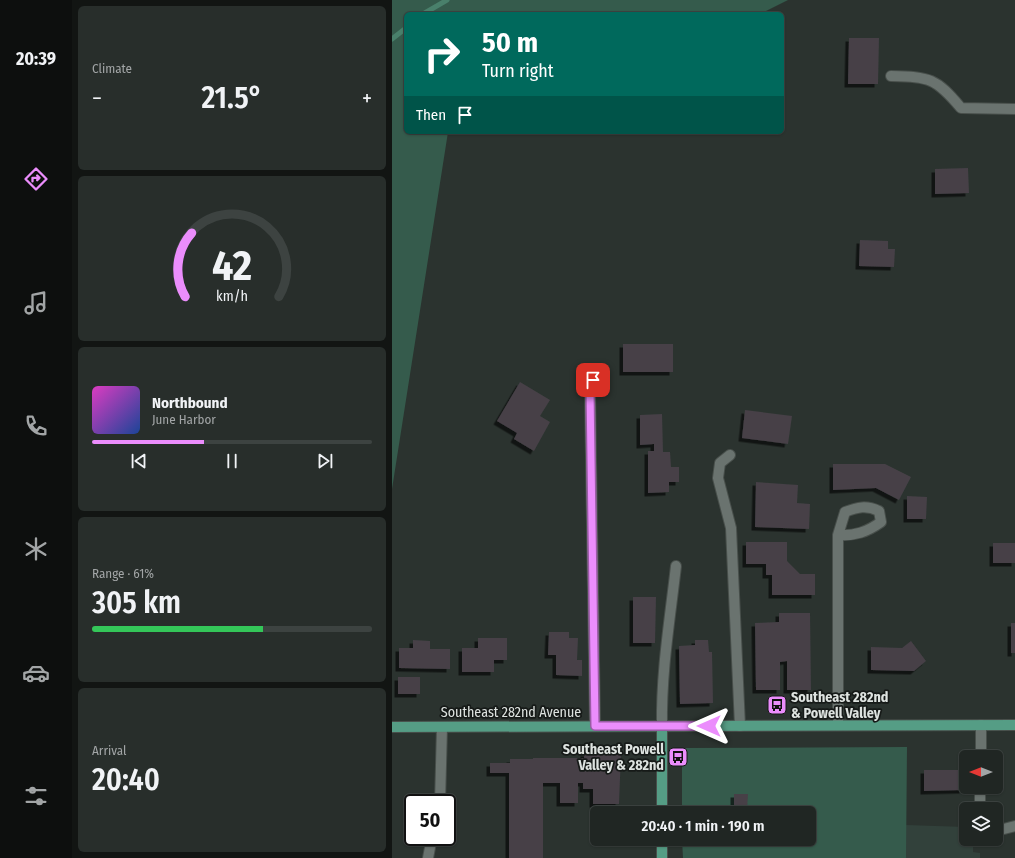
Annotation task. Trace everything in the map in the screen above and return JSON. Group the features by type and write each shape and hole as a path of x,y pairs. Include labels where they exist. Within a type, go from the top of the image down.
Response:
{"main road":[{"name":"Southeast 282nd Avenue","path":"392,727 1015,725"},
{"path":"662,726 662,806"},
{"path":"662,846 662,858"}],"lane":[{"path":"891,76 922,76 944,88 961,108 1015,109"},
{"path":"595,726 590,391 593,380 602,373"},
{"path":"730,455 720,463 718,478 731,528 740,726"},
{"path":"838,535 838,725"},
{"path":"662,726 664,666 676,566"},
{"path":"981,725 981,750"},
{"path":"440,794 442,727"},
{"path":"1003,829 1015,826"},
{"path":"428,858 430,846"}],"shaded area":[{"path":"906,825 959,827 959,846 973,846 973,852 980,853 980,858 906,858"}],"green space":[{"path":"392,0 788,0 764,12 404,12 404,134 448,134 392,489"},
{"path":"907,747 906,858 683,858 682,846 816,846 816,806 682,806 682,748"}],"building":[{"path":"849,38 879,38 878,84 848,84"},
{"path":"968,168 969,193 935,194 935,169"},
{"path":"860,240 888,241 888,249 895,249 894,267 859,266"},
{"path":"623,344 673,344 673,372 623,372"},
{"path":"520,382 550,400 540,416 550,422 534,451 514,439 517,433 497,421"},
{"path":"745,410 792,416 788,444 742,438"},
{"path":"662,414 663,452 670,452 671,467 679,467 679,482 669,482 669,492 648,493 648,451 654,451 654,444 640,445 640,415"},
{"path":"833,464 885,464 911,477 899,500 876,488 833,490"},
{"path":"756,482 798,485 797,503 810,504 809,529 755,527"},
{"path":"907,496 927,497 926,519 907,519"},
{"path":"746,542 787,542 787,561 800,574 815,574 815,595 772,595 772,575 766,575 766,564 746,564"},
{"path":"993,543 1015,543 1015,563 993,563"},
{"path":"633,597 656,597 655,643 633,643"},
{"path":"779,613 810,613 811,690 787,690 787,661 780,662 780,690 756,690 755,623 779,622"},
{"path":"1011,623 1015,623 1015,653 1011,653"},
{"path":"549,632 569,632 569,638 578,638 577,660 582,660 582,676 556,675 556,655 548,655"},
{"path":"478,638 507,638 507,660 494,660 494,672 462,672 462,648 478,648"},
{"path":"413,640 430,641 430,649 450,649 450,669 399,668 399,648 413,648"},
{"path":"695,640 708,640 709,652 712,652 713,703 680,704 679,646 695,645"},
{"path":"911,641 926,661 914,671 871,670 871,647 902,648"},
{"path":"398,677 420,677 420,694 398,694"},
{"path":"584,753 621,753 619,804 593,804 593,789 583,789 583,783 578,783 578,803 560,803 560,783 543,783 543,858 509,858 509,773 490,773 490,763 510,763 510,759 584,758"},
{"path":"924,770 959,770 959,790 924,791"},
{"path":"734,794 748,794 747,806 734,806"}],"waterway":[{"path":"426,12 447,0"},
{"path":"392,39 404,30"}],"place":[{"name":"Southeast 282nd & Powell Valley","path":"777,705"},
{"name":"Southeast Powell Valley & 282nd","path":"678,757"}],"route":[{"path":"593,380 590,391 595,726 709,726"}]}
